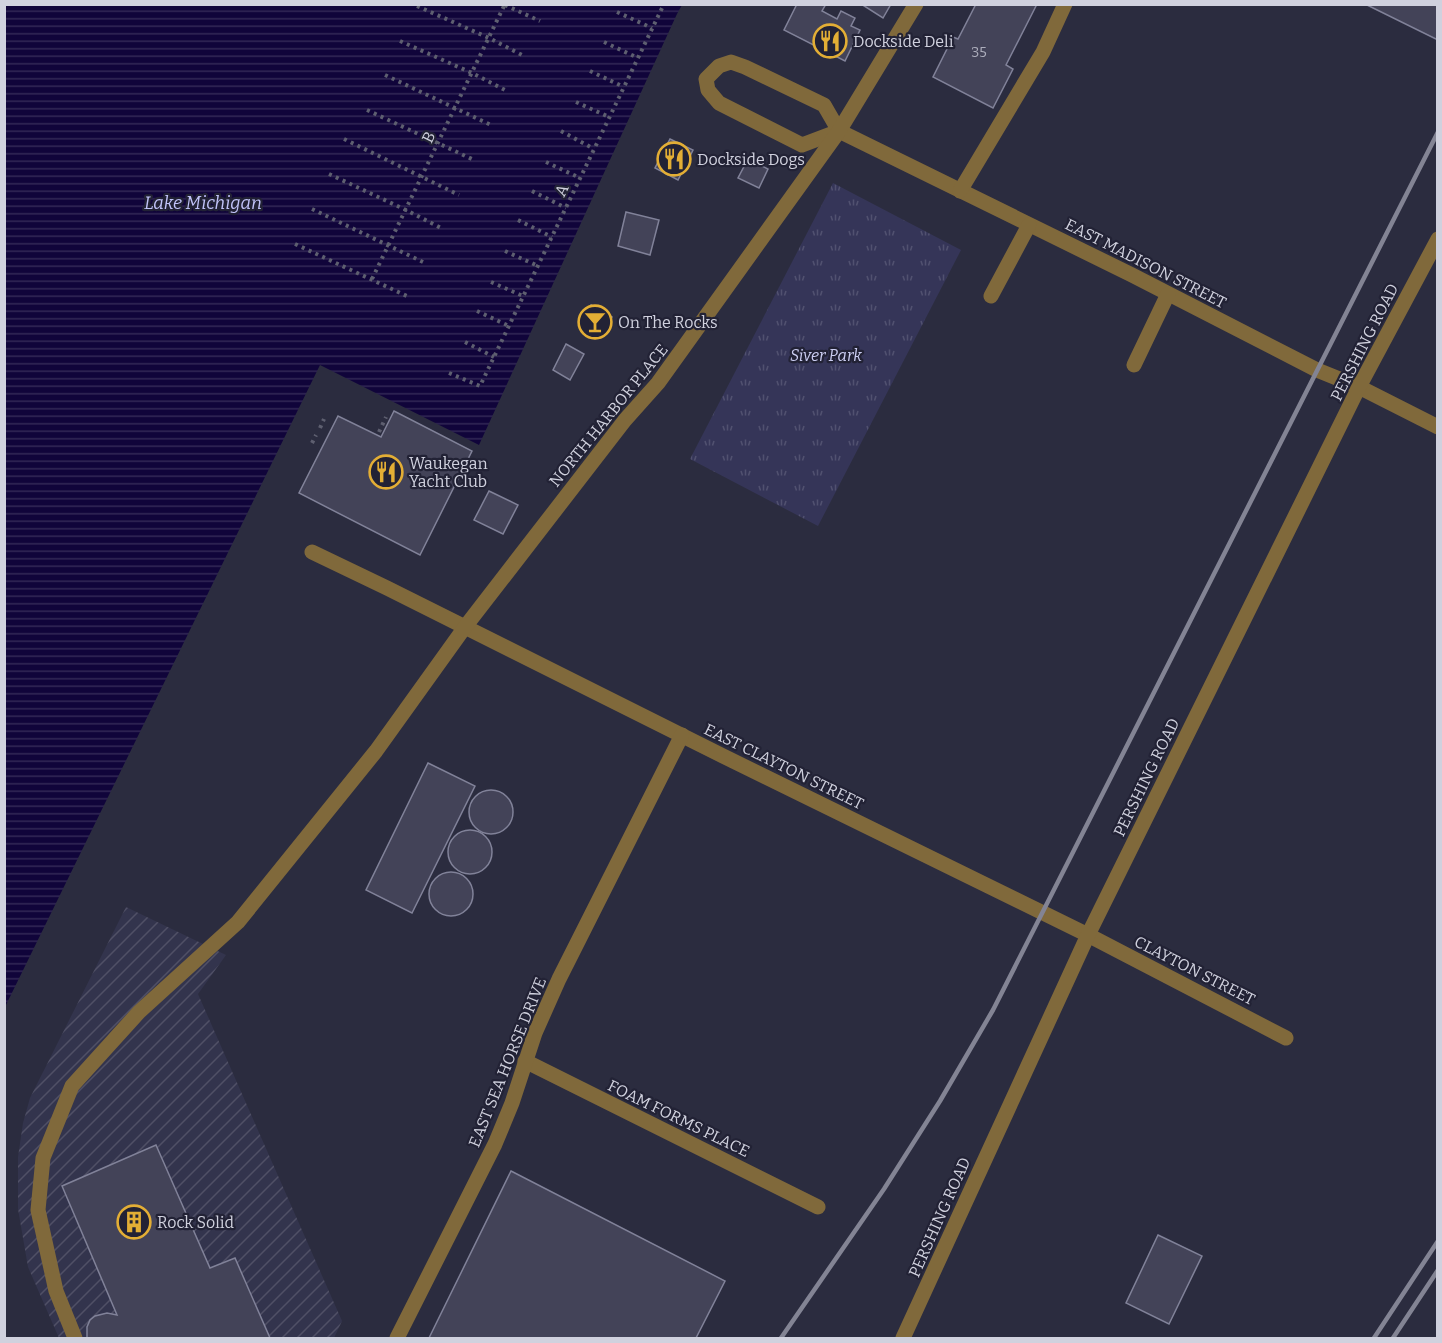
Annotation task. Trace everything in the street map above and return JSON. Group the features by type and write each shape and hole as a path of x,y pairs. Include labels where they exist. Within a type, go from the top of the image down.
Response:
{"street":[{"name":"NORTH HARBOR PLACE","path":"75,1338 56,1291 38,1210 43,1158 72,1086 139,1012 238,922 376,751 465,627 625,420 658,383 839,132 916,4"},
{"path":"960,191 1043,52 1065,4"},
{"path":"731,62 745,67 825,105 839,132 802,145 718,103 708,90 706,79 719,66 731,62"},
{"name":"EAST MADISON STREET","path":"839,132 1317,370 1359,387 1437,427"},
{"path":"992,296 1029,225"},
{"name":"PERSHING ROAD","path":"903,1338 1088,935 1359,387 1437,239"},
{"path":"1134,365 1168,294"},
{"name":"EAST CLAYTON STREET","path":"312,552 1088,935"},
{"name":"EAST SEA HORSE DRIVE","path":"397,1338 495,1144 512,1103 535,1034 560,979 682,735"},
{"name":"CLAYTON STREET","path":"1088,935 1286,1038"},
{"name":"FOAM FORMS PLACE","path":"525,1061 818,1207"}],"path":[{"name":"A","path":"449,373 480,386 664,4"},
{"path":"504,5 540,21"},
{"name":"B","path":"372,279 504,5"},
{"path":"417,6 524,56"},
{"path":"617,12 652,28"},
{"path":"400,41 507,91"},
{"path":"604,42 638,58"},
{"path":"590,71 624,87"},
{"path":"384,75 491,125"},
{"path":"576,102 609,117"},
{"path":"367,110 474,160"},
{"path":"561,131 594,149"},
{"path":"344,139 459,195"},
{"path":"546,162 580,178"},
{"path":"328,174 441,228"},
{"path":"532,191 566,208"},
{"path":"312,209 425,263"},
{"path":"518,220 552,237"},
{"path":"296,244 409,297"},
{"path":"506,251 538,266"},
{"path":"491,282 523,296"},
{"path":"477,311 509,326"},
{"path":"465,342 494,357"},
{"path":"379,432 386,417"},
{"path":"320,428 324,419"},
{"path":"312,443 316,435"}],"shaded area":[{"name":"Rock Solid","path":"126,907 226,955 198,994 342,1321 334,1338 59,1338 28,1267 18,1209 18,1157 23,1123 30,1098"}],"green space":[{"name":"Siver Park","path":"833,183 961,250 818,526 690,459"}],"water":[{"name":"Lake Michigan","path":"5,4 682,5 479,445 320,365 5,1007"}],"building":[{"name":"Dockside Deli","path":"797,4 826,4 822,11 837,19 841,11 855,18 851,26 860,30 845,61 784,30"},
{"path":"861,4 891,4 883,18"},
{"path":"976,4 1037,4 1006,65 1013,69 993,108 933,77 953,37 958,39"},
{"path":"1365,4 1438,4 1438,40"},
{"name":"Dockside Dogs","path":"670,139 693,150 678,180 655,168"},
{"path":"748,159 768,169 759,188 738,178"},
{"path":"626,212 659,220 650,255 618,246"},
{"name":"On The Rocks","path":"591,305 612,317 600,338 579,326"},
{"path":"566,344 584,354 570,380 553,370"},
{"name":"Waukegan Yacht Club","path":"394,411 472,451 420,555 299,493 338,416 381,437"},
{"path":"489,491 518,505 503,534 474,520"},
{"path":"428,763 475,786 412,913 366,890"},
{"path":"491,790 506,797 513,812 506,827 491,834 476,827 469,812 476,797"},
{"path":"470,830 485,837 492,852 485,867 470,874 455,867 448,852 455,837"},
{"path":"451,872 466,879 473,894 466,909 451,916 436,909 429,894 436,879"},
{"name":"Rock Solid","path":"156,1145 210,1268 235,1258 270,1338 87,1338 87,1327 95,1316 107,1313 117,1315 62,1186"},
{"path":"511,1171 725,1281 696,1338 429,1338"},
{"path":"1158,1235 1202,1256 1169,1324 1126,1303"}],"railway":[{"path":"781,1338 884,1189 940,1101 993,1010 1438,132"},
{"path":"1374,1338 1438,1241"},
{"path":"1393,1338 1438,1270"}],"place":[{"name":"Dockside Deli","path":"830,41"},
{"name":"Dockside Dogs","path":"674,159"},
{"name":"On The Rocks","path":"595,322"},
{"name":"Waukegan Yacht Club","path":"386,472"},
{"name":"Rock Solid","path":"134,1222"}]}
